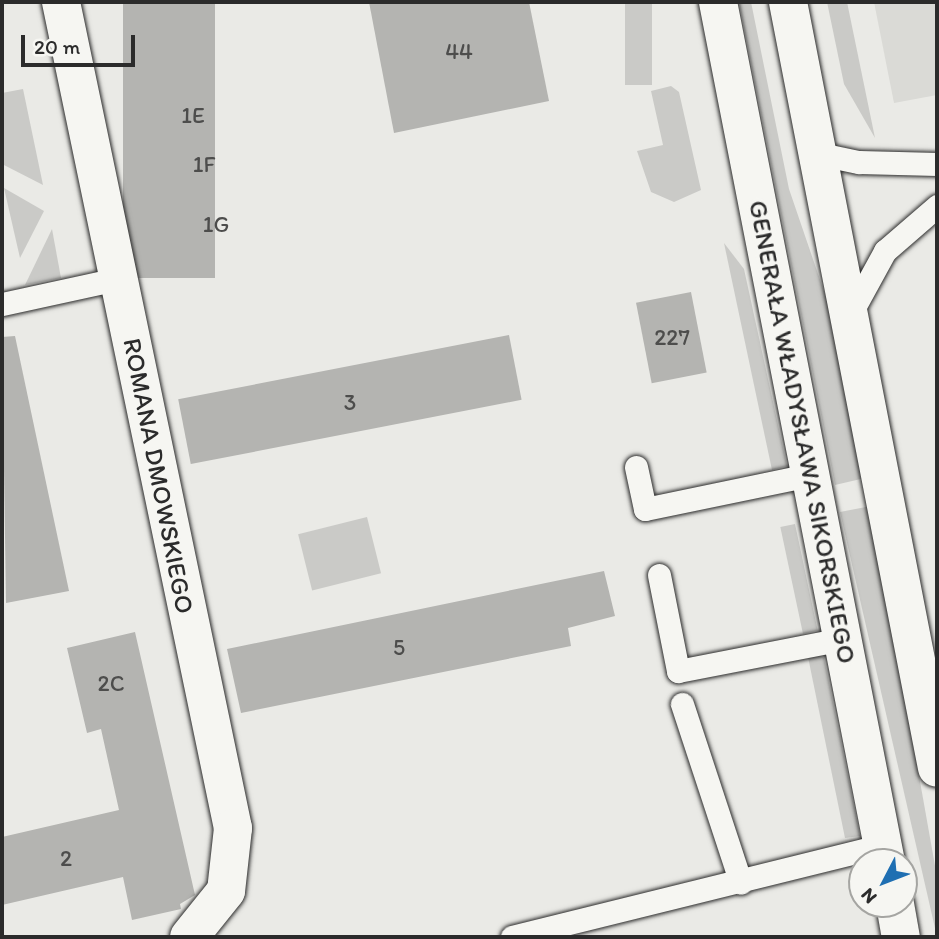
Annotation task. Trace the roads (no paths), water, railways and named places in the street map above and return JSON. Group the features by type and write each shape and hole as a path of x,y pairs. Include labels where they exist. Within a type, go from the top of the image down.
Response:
{"main road":[{"name":"ROMANA DMOWSKIEGO","path":"61,2 233,828 226,891 189,937"},
{"name":"GENERAŁA WŁADYSŁAWA SIKORSKIEGO","path":"718,2 883,848"},
{"path":"788,2 820,154 937,768"},
{"path":"898,918 901,937"}],"lane":[{"path":"820,154 859,162 937,164"},
{"path":"850,313 886,251 937,206"},
{"path":"2,304 117,279"},
{"path":"636,467 645,509 809,475"},
{"path":"659,576 678,671 842,639"},
{"path":"682,704 741,883"},
{"path":"512,937 741,883 848,861"}]}
